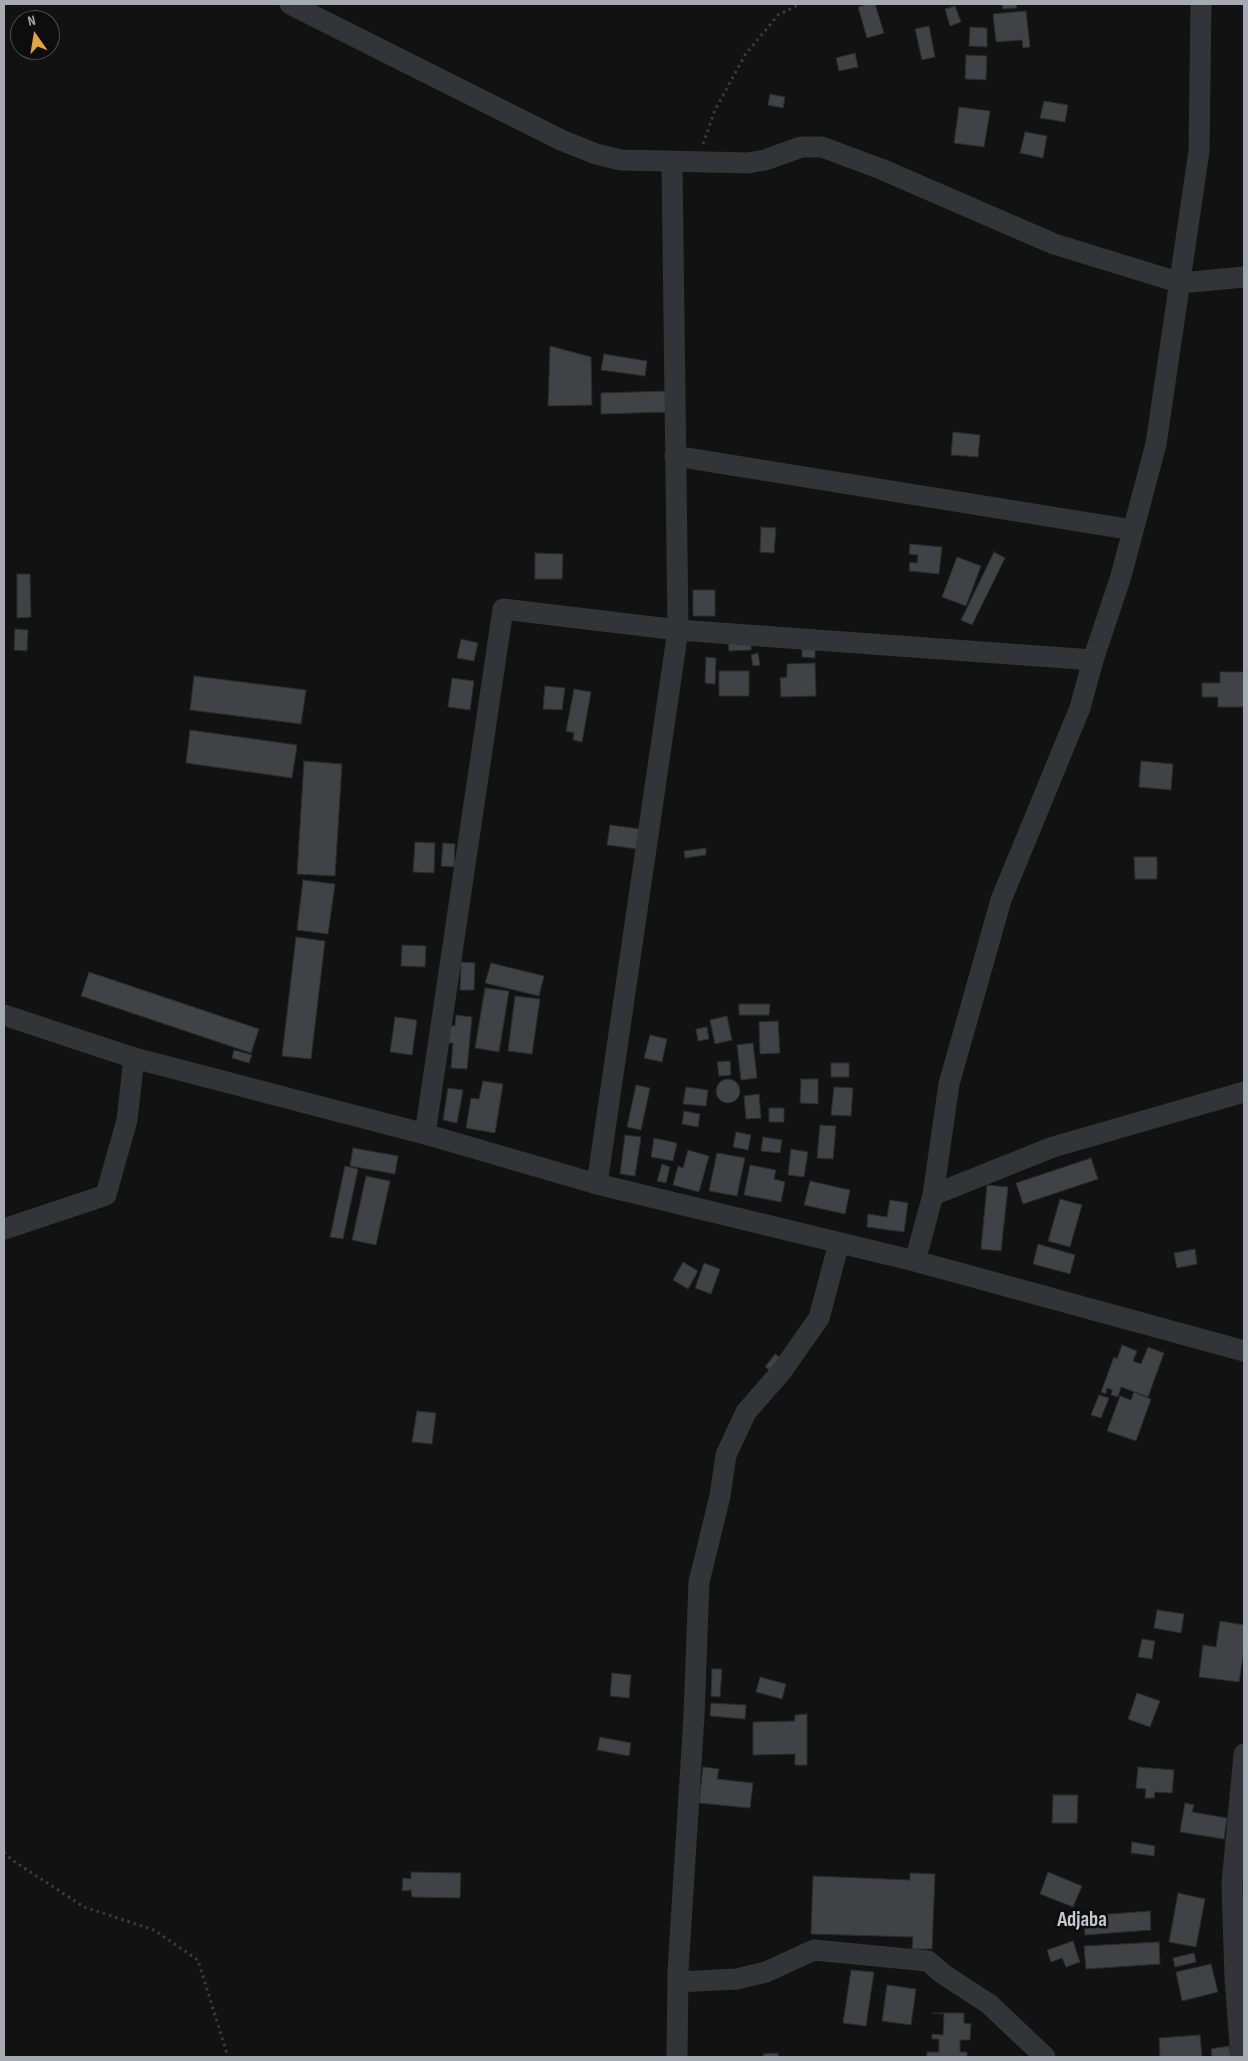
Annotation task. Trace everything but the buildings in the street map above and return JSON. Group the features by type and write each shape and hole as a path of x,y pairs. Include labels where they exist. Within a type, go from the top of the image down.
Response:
{"street":[{"path":"290,4 561,140 596,154 621,160 748,163 765,160 801,148 822,148 881,169 1054,244 1180,284 1244,277"},
{"path":"915,1261 934,1195 948,1084 1001,900 1080,708 1093,660 1121,576 1156,444 1199,151 1201,4"},
{"path":"597,1184 678,630 672,161"},
{"path":"676,456 1133,530"},
{"path":"425,1134 503,608 678,630 1093,660"},
{"path":"4,1015 134,1058 425,1134 597,1184 915,1261 1244,1351"},
{"path":"4,1229 106,1195 128,1120 134,1058"},
{"path":"934,1195 1053,1147 1244,1092"},
{"path":"677,2057 678,1982 694,1716 699,1582 720,1496 726,1455 746,1412 781,1372 819,1318 839,1243"},
{"path":"1242,2057 1232,1884 1244,1754"},
{"path":"678,1982 737,1979 766,1972 814,1950 928,1961 943,1974 989,2004 1045,2057"}],"path":[{"path":"697,161 715,110 745,55 778,15 800,4"},
{"path":"4,1852 12,1860 84,1907 154,1930 198,1960 228,2057"}],"district":[{"name":"Adjaba","path":"1082,1921"}]}
